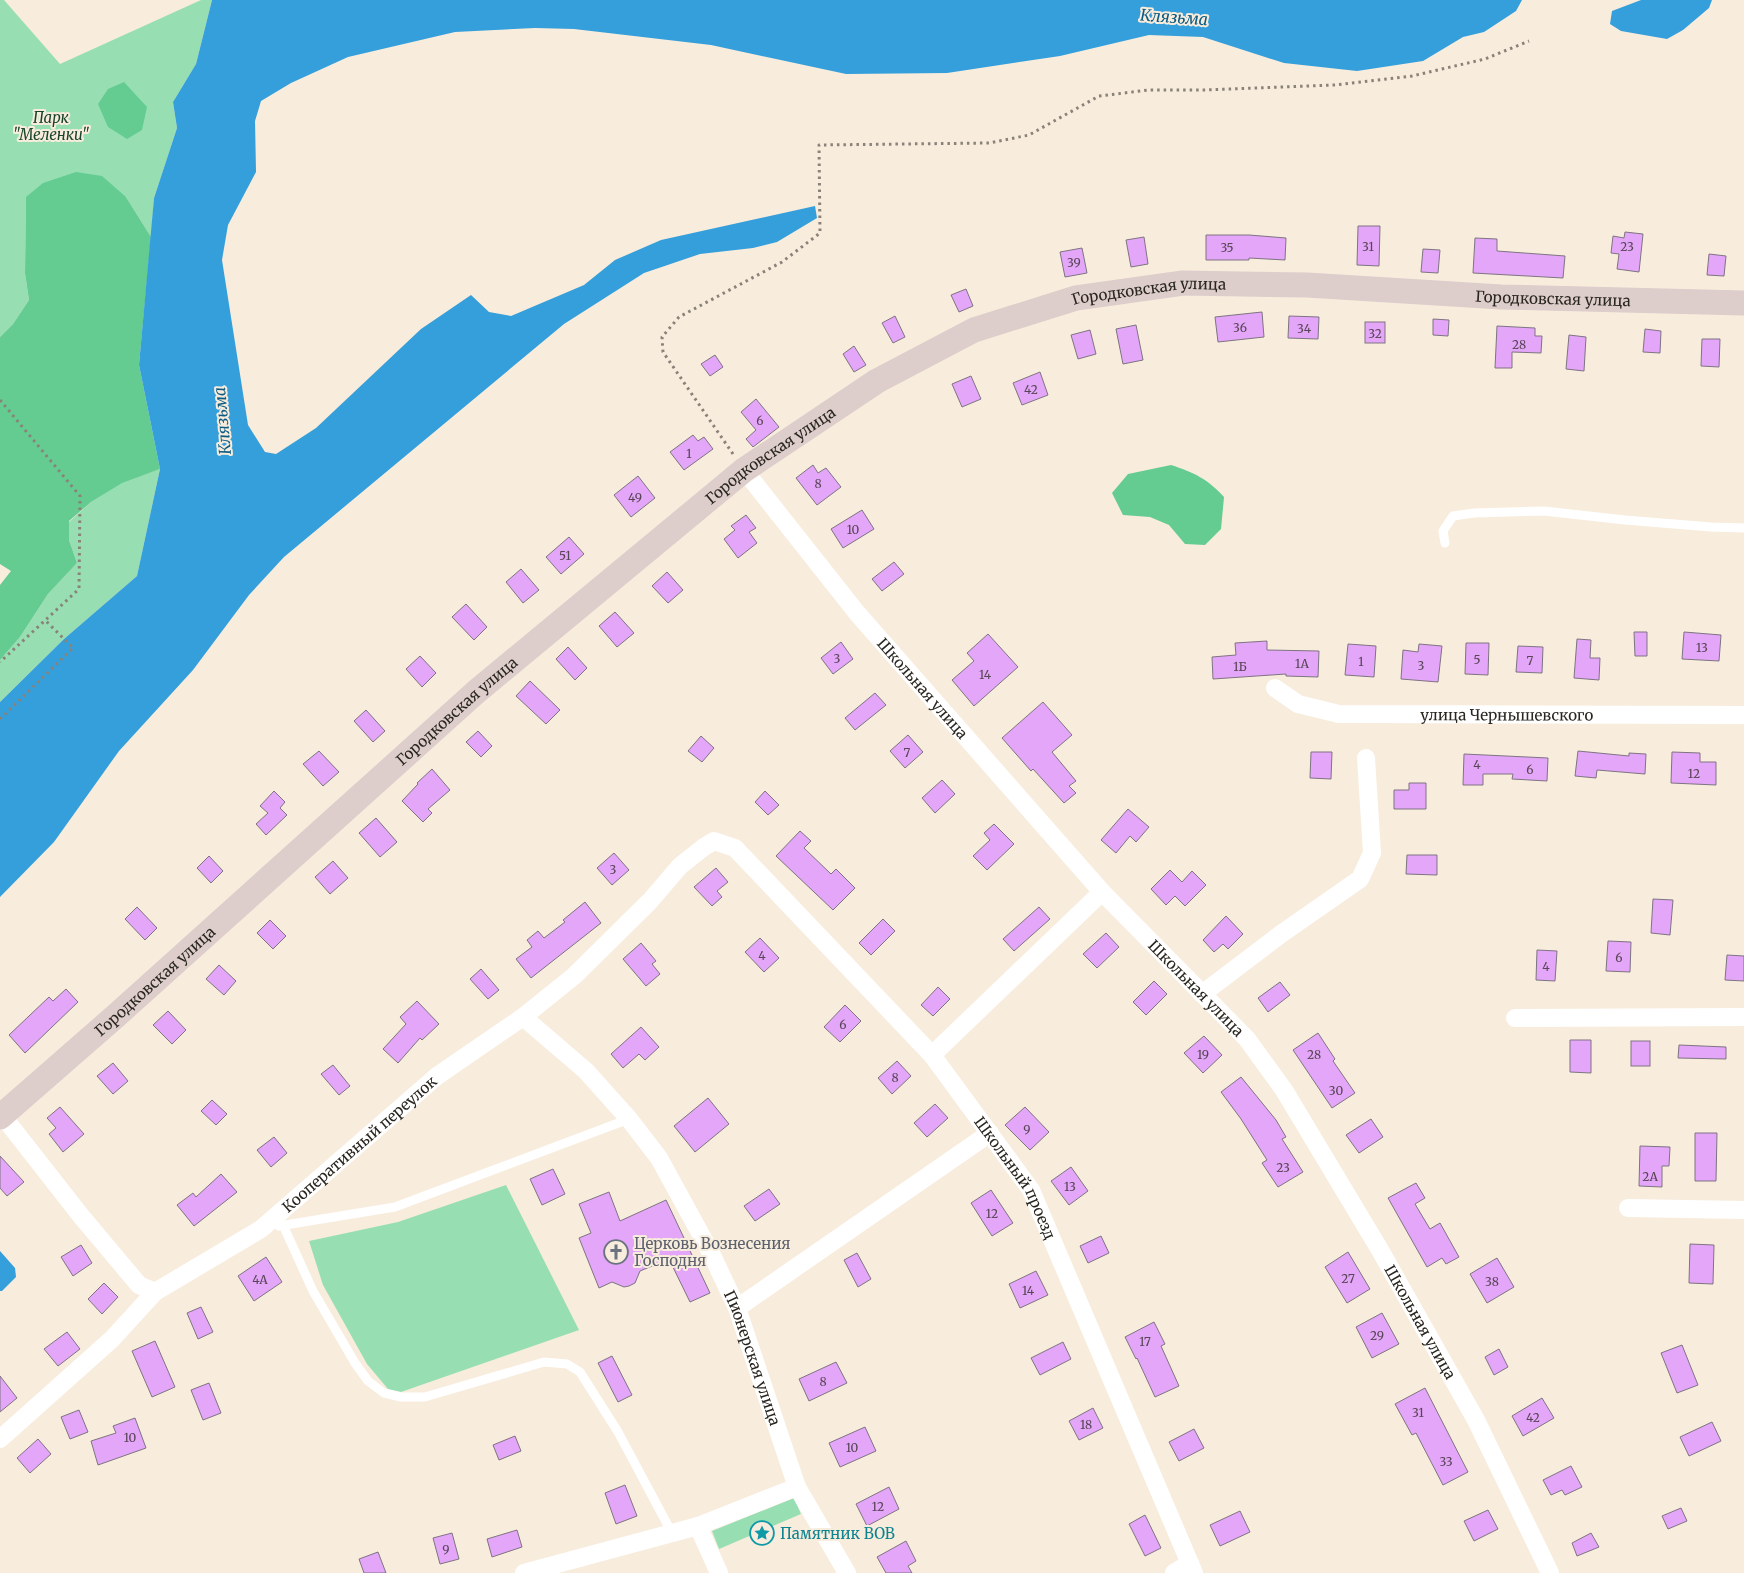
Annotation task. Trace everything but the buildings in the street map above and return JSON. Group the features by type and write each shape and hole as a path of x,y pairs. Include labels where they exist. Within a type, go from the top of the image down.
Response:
{"main road":[{"name":"Городковская улица","path":"1,1116 118,1014 476,692 744,470 877,381 974,330 1076,298 1184,283 1307,285 1501,297 1744,303"}],"street":[{"name":"Школьная улица","path":"744,470 857,613 1102,892 1247,1039 1284,1090 1380,1250 1476,1420 1550,1573"},
{"name":"улица Чернышевского","path":"1275,688 1298,704 1339,714 1744,715"},
{"path":"1202,994 1281,934 1360,879 1372,853 1366,758"},
{"name":"Кооперативный переулок","path":"0,1439 112,1339 155,1292 261,1229 437,1076 523,1017 574,976 650,901 680,866 692,856 714,842 735,848"},
{"name":"Школьный проезд","path":"735,848 932,1055 1031,1190 1192,1568"},
{"path":"932,1055 1102,892"},
{"name":"Пионерская улица","path":"523,1017 586,1070 629,1120 658,1158 711,1253 737,1308 797,1487 847,1573"},
{"path":"1515,1018 1744,1017"},
{"path":"1,1116 139,1285 155,1292"},
{"path":"737,1308 990,1133"},
{"path":"1628,1208 1744,1210"},
{"path":"524,1573 698,1526 797,1487"},
{"path":"698,1526 719,1573"},
{"path":"1174,1573 1192,1568"}],"lane":[{"path":"1445,543 1443,531 1453,516 1474,513 1544,511 1625,520 1744,528"},
{"path":"261,1229 395,1207 629,1120"},
{"path":"283,1225 313,1291 355,1363 368,1381 384,1393 401,1397 425,1396 544,1362 567,1364 580,1372 618,1432 672,1533"}],"path":[{"path":"744,470 663,352 662,337 679,317 782,262 820,233 819,145 989,144 1029,135 1099,96 1149,90 1334,86 1412,76 1485,59 1529,41"},
{"path":"0,400 80,496 79,589 0,662"},
{"path":"0,719 73,648 45,620"}],"green space":[{"name":"Парк \"Меленки\"","path":"0,0 4,0 60,64 201,0 212,0 196,64 173,102 177,128 154,198 151,237 126,197 26,197 25,273 29,300 13,324 0,337"},
{"path":"124,82 147,107 142,130 127,139 108,127 98,104 108,89"},
{"path":"76,172 102,176 126,197 151,237 139,365 160,469 122,483 91,502 69,521 69,540 77,563 48,594 20,637 0,660 0,585 11,571 0,564 0,337 13,324 29,300 25,273 26,197 43,183"},
{"path":"1171,465 1200,477 1212,485 1224,497 1221,529 1205,545 1185,544 1169,525 1150,517 1123,515 1112,493 1128,474"},
{"path":"160,469 137,576 64,639 0,702 0,660 20,637 48,594 77,563 69,540 69,522 91,502 122,482"},
{"path":"506,1185 579,1330 401,1392 388,1389 367,1364 323,1285 309,1241 398,1222"},
{"path":"794,1498 801,1514 719,1549 712,1531"}],"water":[{"name":"Клязьма","path":"212,0 1522,0 1516,11 1484,32 1463,37 1423,61 1357,71 1284,63 1203,37 1149,35 1060,56 947,73 846,74 711,45 574,29 535,28 455,32 348,57 291,83 261,101 255,121 256,172 228,225 222,260 248,425 265,452 276,454 316,428 421,329 471,295 489,312 511,316 584,285 615,260 661,240 815,206 817,218 777,242 753,248 700,254 644,273 564,324 284,557 249,595 193,670 119,751 54,842 0,897 0,702 64,639 137,576 160,469 139,365 154,198 177,128 173,102 196,64"},
{"path":"1641,0 1712,0 1709,8 1683,30 1667,39 1621,31 1610,24 1612,11"},
{"path":"0,1251 15,1268 16,1277 2,1291 0,1291"}],"place":[{"name":"Церковь Вознесения Господня","path":"616,1252"},
{"name":"Памятник ВОВ","path":"762,1533"}]}
